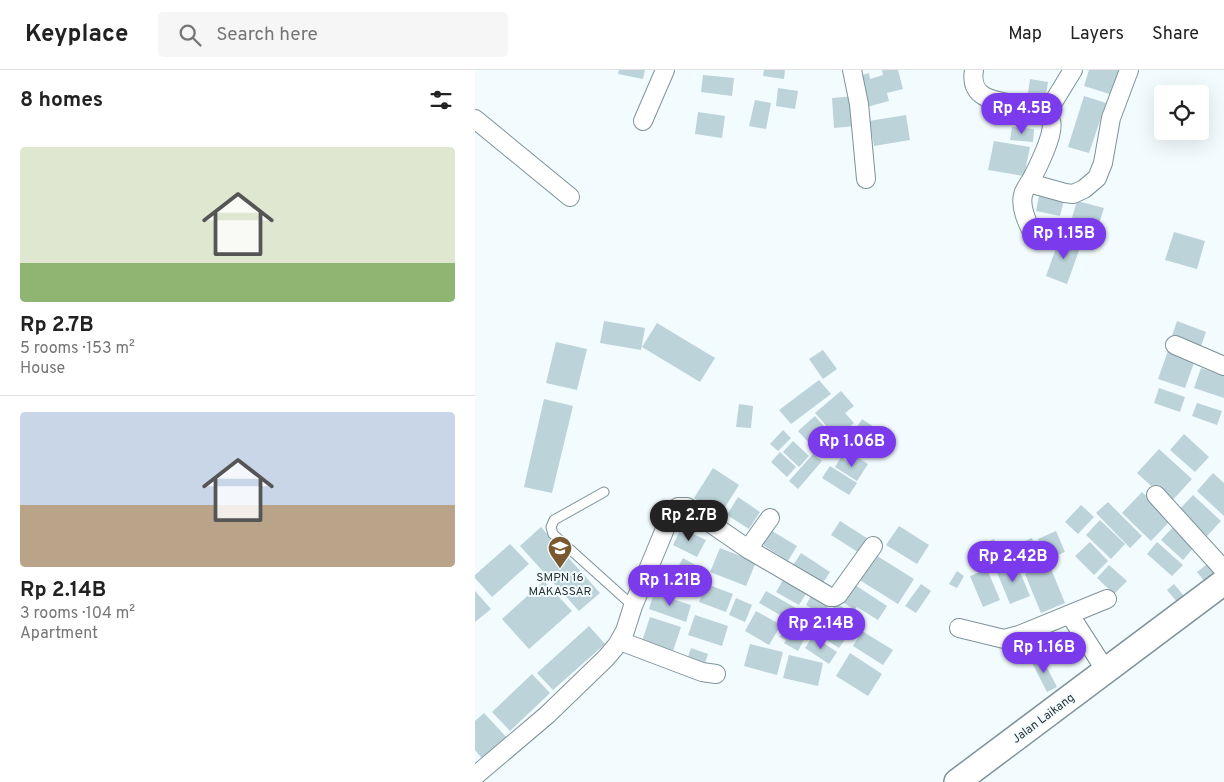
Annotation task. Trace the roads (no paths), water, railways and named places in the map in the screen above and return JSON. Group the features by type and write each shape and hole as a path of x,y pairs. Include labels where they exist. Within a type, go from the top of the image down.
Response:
{"main road":[{"name":"Jalan Laikang","path":"957,782 1224,582"}],"street":[{"path":"643,120 665,70"},
{"path":"852,70 859,104 866,179"},
{"path":"974,70 974,82 982,94 999,102 1026,107 1046,114 1053,125 1023,195 1022,202 1032,232"},
{"path":"1046,114 1073,70"},
{"path":"1029,183 1073,194 1084,189 1097,178 1103,163 1111,118 1129,70"},
{"path":"475,119 570,197"},
{"path":"1175,344 1224,366"},
{"path":"1156,495 1224,570"},
{"path":"475,776 547,715 606,658 619,641 625,631 633,606 672,512 678,507 687,508 748,549 829,597 834,598 873,546"},
{"path":"748,549 770,518"},
{"path":"959,628 1004,639 1019,635 1107,599"},
{"path":"1070,615 1106,671"},
{"path":"619,641 702,672 716,674"}],"lane":[{"path":"604,492 554,520 551,527 553,534 633,606"}],"place":[{"name":"SMPN 16 MAKASSAR","path":"560,569"}]}
